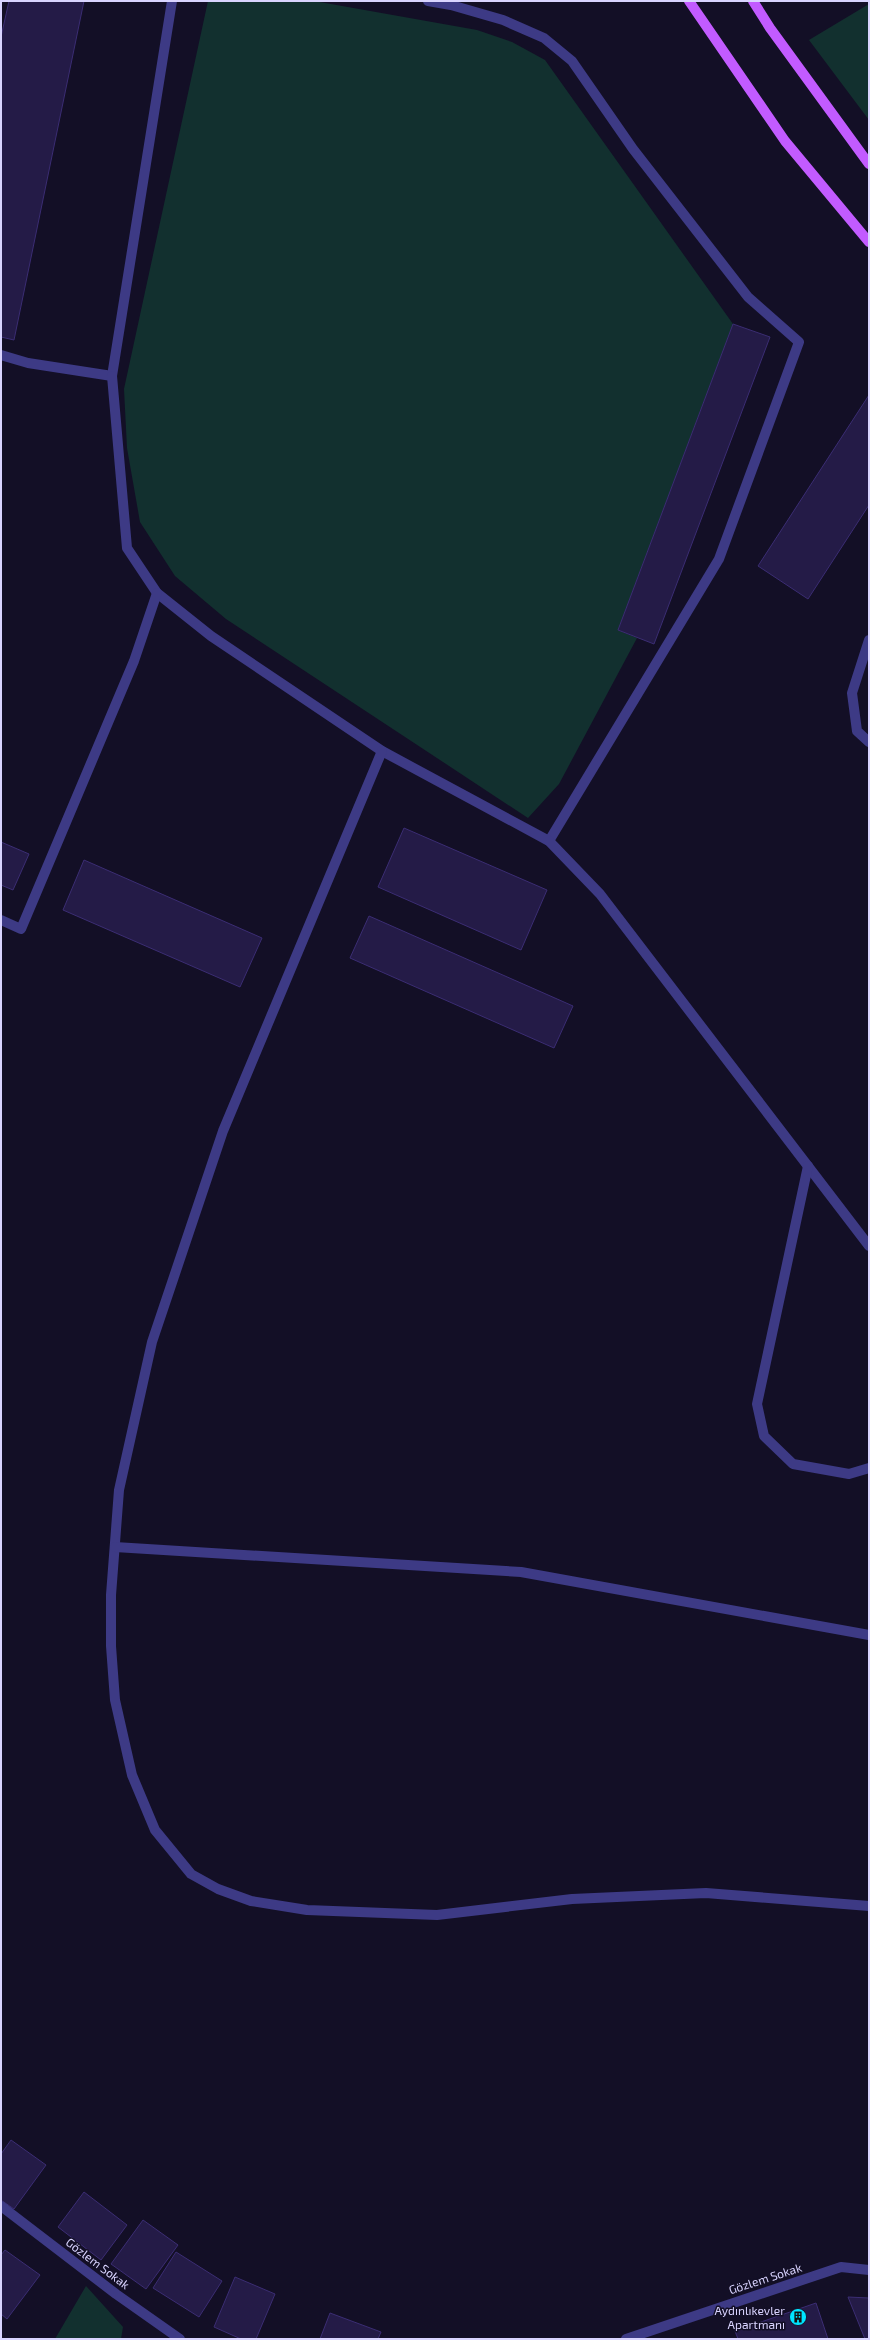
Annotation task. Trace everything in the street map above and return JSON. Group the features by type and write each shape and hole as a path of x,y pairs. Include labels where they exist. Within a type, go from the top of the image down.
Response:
{"main road":[{"path":"689,1 785,140 869,242"},
{"path":"753,1 770,28 869,164"}],"street":[{"path":"172,1 112,376 127,548 156,593 211,636 382,752 549,841 600,894 869,1246"},
{"path":"428,1 451,5 503,20 544,38 572,61 633,149 748,297 799,342 719,559 549,841"},
{"path":"1,355 28,363 112,376"},
{"path":"1,920 20,929 134,661 156,593"},
{"path":"869,640 852,693 857,731 869,742"},
{"path":"382,752 224,1131 154,1335 119,1490 111,1639 114,1692 132,1775 155,1830 191,1874 218,1889 251,1901 307,1910 437,1915 572,1899 706,1893 869,1906"},
{"path":"808,1166 757,1404 764,1436 793,1464 849,1474 869,1468"},
{"path":"115,1547 521,1572 869,1635"},
{"name":"Gözlem Sokak","path":"1,2206 116,2294 180,2339"},
{"name":"Gözlem Sokak","path":"626,2339 841,2267 869,2270"}],"green space":[{"path":"208,1 314,1 477,30 512,42 545,60 733,324 618,630 637,638 559,784 528,818 226,619 175,576 140,522 127,448 124,389"},
{"path":"869,4 869,120 809,40"},
{"path":"86,2286 123,2327 121,2339 55,2339"}],"building":[{"path":"9,1 84,1 14,340 1,337 1,37"},
{"path":"733,324 770,337 654,644 618,630"},
{"path":"869,395 869,505 808,599 758,566"},
{"path":"404,828 547,890 521,950 378,887"},
{"path":"1,842 29,854 13,890 1,885"},
{"path":"84,860 262,938 240,987 63,910"},
{"path":"369,916 573,1006 554,1048 350,958"},
{"path":"11,2140 46,2165 14,2209 1,2200 1,2154"},
{"path":"84,2192 127,2225 101,2260 58,2227"},
{"path":"143,2220 178,2245 146,2289 111,2264"},
{"path":"5,2250 40,2275 7,2319 1,2314 1,2255"},
{"path":"176,2252 222,2281 199,2317 153,2288"},
{"path":"235,2277 275,2294 256,2339 241,2339 214,2327"},
{"path":"848,2297 869,2298 869,2339 865,2339"},
{"name":"Aydınlıkevler Apartmanı","path":"816,2303 828,2339 738,2339 735,2331"},
{"path":"330,2313 381,2332 378,2339 320,2339"}],"place":[{"name":"Aydınlıkevler Apartmanı","path":"798,2317"}]}
